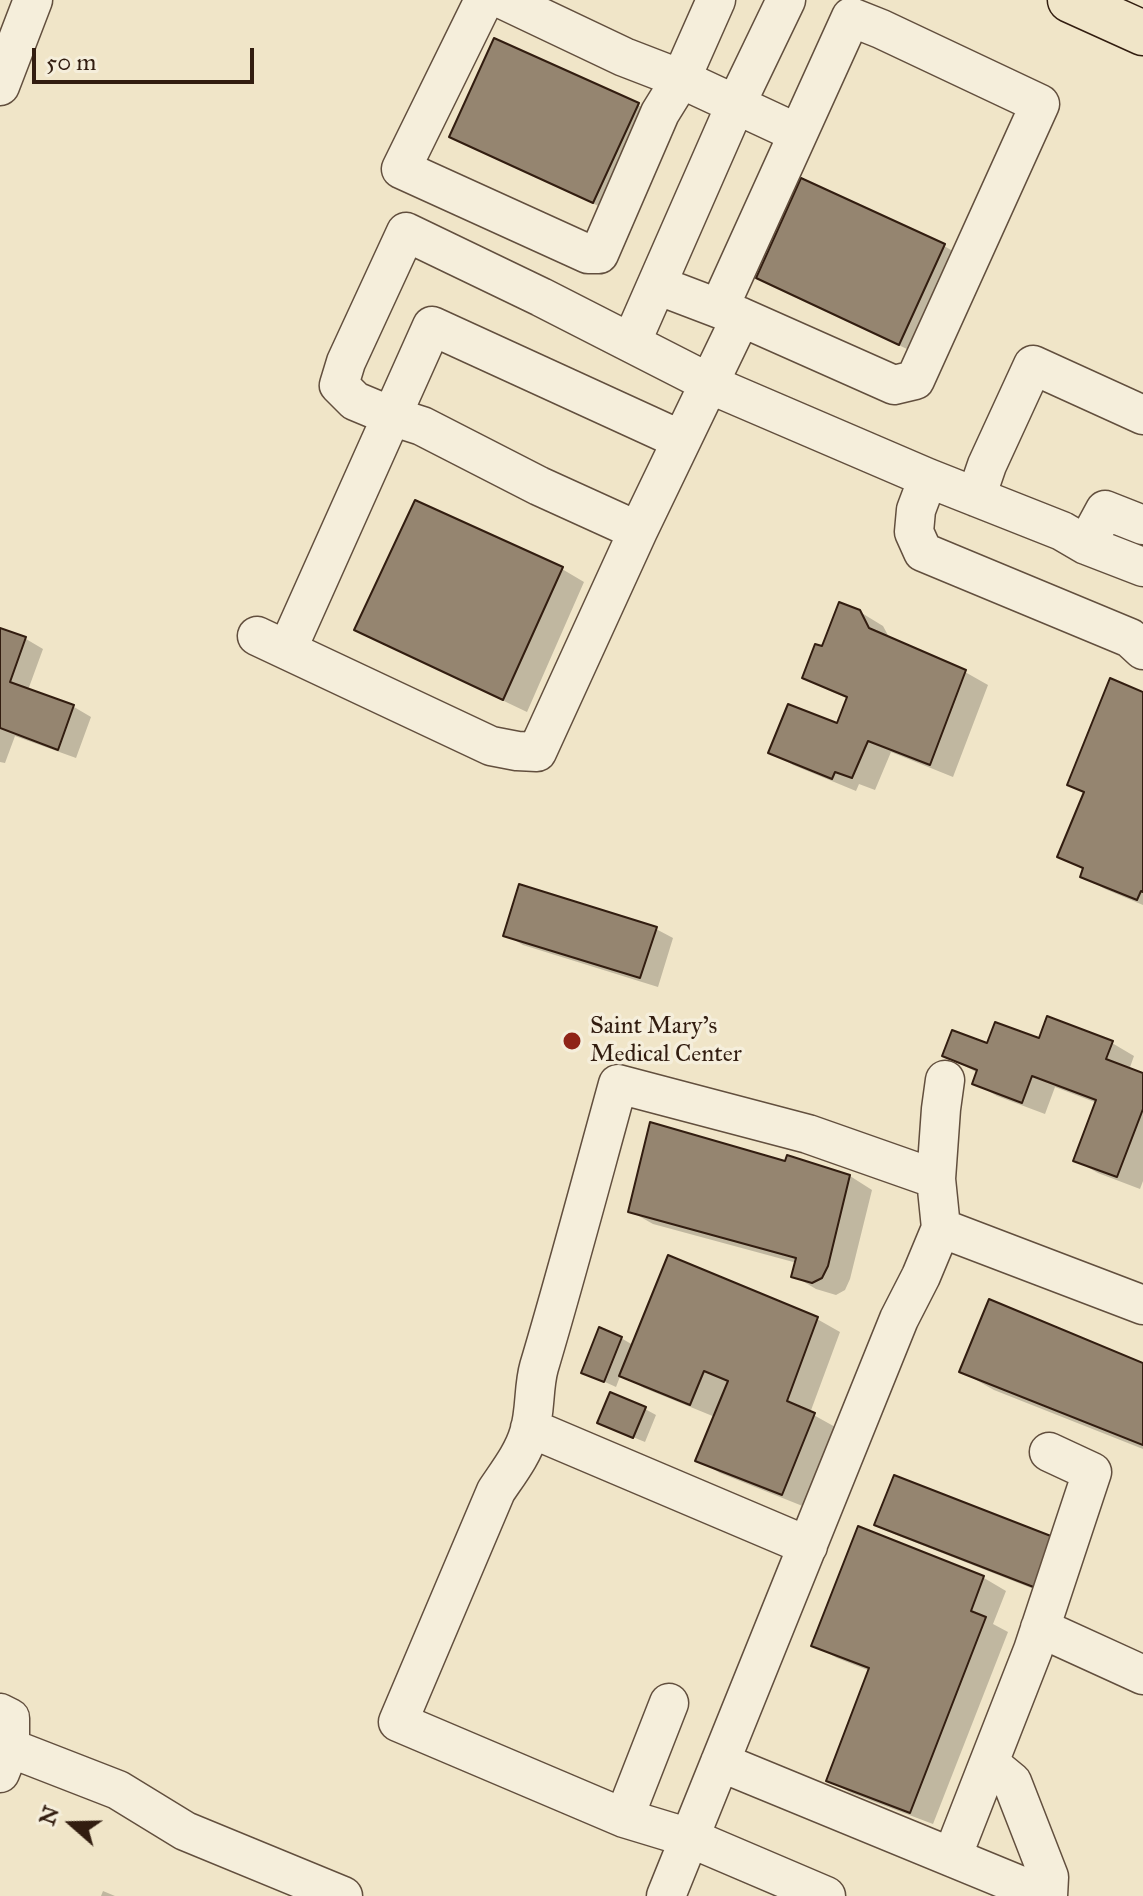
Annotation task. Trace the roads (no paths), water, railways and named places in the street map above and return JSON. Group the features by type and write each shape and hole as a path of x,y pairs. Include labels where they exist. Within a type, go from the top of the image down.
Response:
{"main road":[{"path":"1070,0 1143,33"}],"street":[{"path":"0,86 33,0"},
{"path":"484,0 401,169 588,254 599,254 660,113 681,79 716,0"},
{"path":"504,0 797,133"},
{"path":"631,343 735,106 786,0"},
{"path":"657,285 730,312 894,385 915,380 1040,104 851,17 797,133 730,312 708,383 537,752 491,746 272,643 391,416 432,326 681,440"},
{"path":"638,531 539,486 422,426 355,401 339,385 346,362 406,232 708,383 1143,567"},
{"path":"976,497 987,465 1033,365 1143,415"},
{"path":"928,478 916,510 914,532 923,552 1130,638 1143,650"},
{"path":"1086,545 1105,510 1143,525"},
{"path":"666,1896 899,1319 941,1228 936,1179 945,1080"},
{"path":"826,1896 690,1838 624,1818 398,1722 496,1491 529,1435 536,1379 618,1084 808,1134 936,1179"},
{"path":"941,1228 1143,1305"},
{"path":"530,1428 808,1546"},
{"path":"952,1857 1040,1628 1092,1472 1049,1452"},
{"path":"1040,1628 1143,1675"},
{"path":"624,1818 669,1703"},
{"path":"3,1745 118,1790 185,1831 343,1896"},
{"path":"720,1762 1033,1893 1049,1877 1012,1782 989,1763"}],"place":[{"name":"Saint Mary's Medical Center","path":"572,1041"}]}
